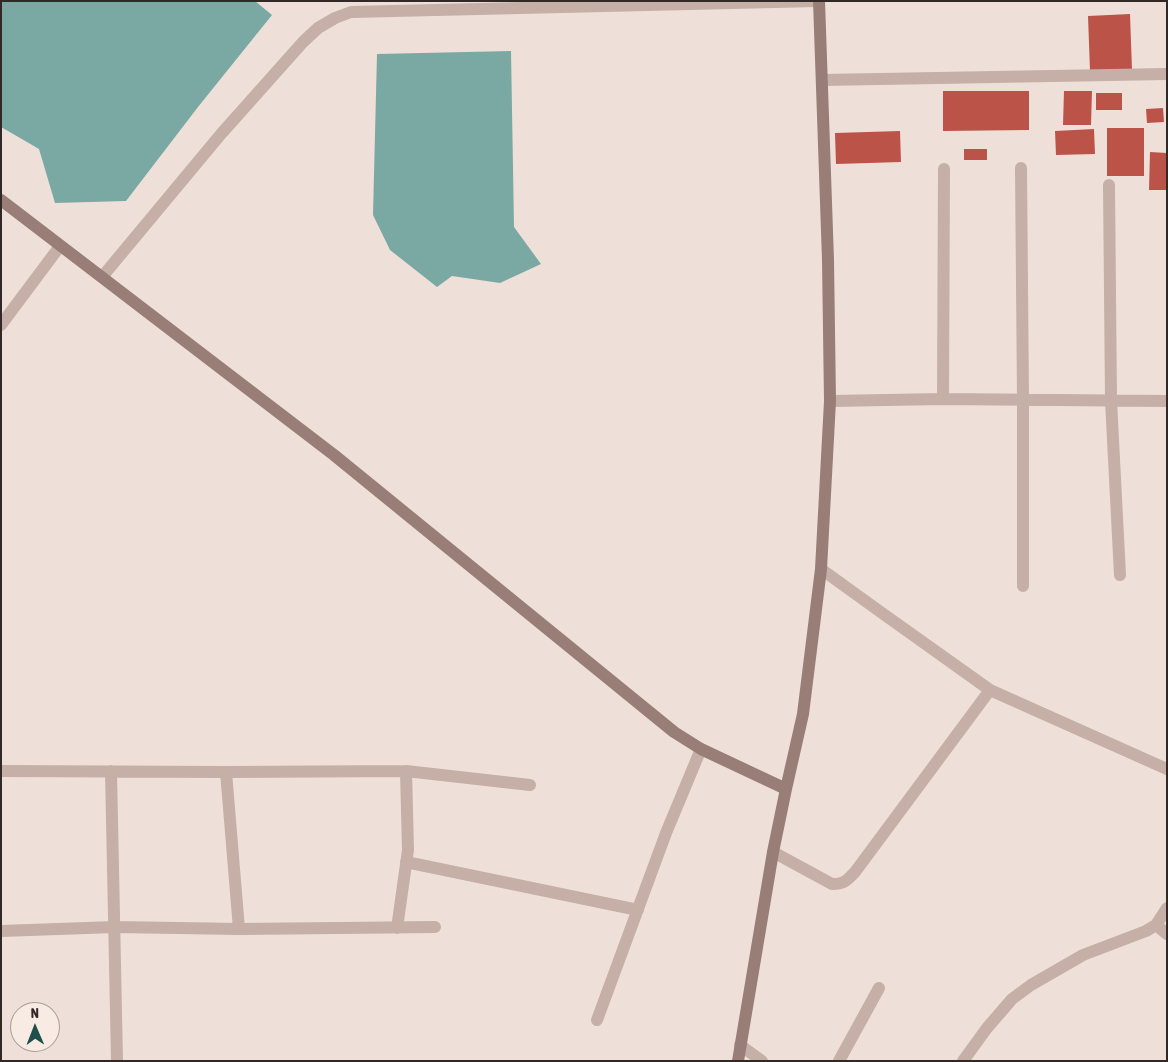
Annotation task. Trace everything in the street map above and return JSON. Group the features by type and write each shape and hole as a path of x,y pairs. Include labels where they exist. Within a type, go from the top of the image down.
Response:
{"street":[{"path":"102,277 221,134 303,42 318,28 351,12 818,1 828,260 830,401 821,569 803,714 773,852 738,1061"},
{"path":"822,80 1167,74"},
{"path":"1021,168 1023,586"},
{"path":"943,399 944,169"},
{"path":"1109,185 1111,401 1120,575"},
{"path":"1,200 334,455 674,732 701,749 786,789"},
{"path":"1,325 60,246"},
{"path":"830,401 943,399 1167,401"},
{"path":"821,569 990,690 1167,769"},
{"path":"773,852 832,884 840,884 847,880 855,872 990,690"},
{"path":"597,1020 666,833 701,749"},
{"path":"1,771 406,771 530,785"},
{"path":"111,771 117,1061"},
{"path":"397,928 408,850 406,771"},
{"path":"226,772 239,929"},
{"path":"406,862 638,910"},
{"path":"963,1061 987,1028 1012,999 1031,985 1084,955 1146,931 1156,925 1167,908"},
{"path":"1156,925 1167,934"},
{"path":"1,931 115,927 239,929 435,927"},
{"path":"839,1061 880,988"},
{"path":"740,1045 762,1061"}],"water":[{"path":"1,1 255,1 272,15 126,201 55,203 39,149 1,127"},
{"path":"511,51 514,227 541,264 500,283 452,276 437,287 390,250 373,215 377,54"}],"building":[{"path":"1130,14 1132,70 1090,71 1088,16"},
{"path":"943,91 1029,91 1029,130 943,131"},
{"path":"1064,91 1092,91 1091,125 1063,125"},
{"path":"1096,93 1122,93 1122,110 1096,110"},
{"path":"1163,108 1164,122 1147,123 1146,109"},
{"path":"1107,128 1144,128 1144,176 1107,176"},
{"path":"1094,129 1095,154 1056,155 1055,131"},
{"path":"900,131 901,162 836,164 835,133"},
{"path":"964,149 987,149 987,160 964,160"},
{"path":"1150,152 1167,153 1167,190 1149,190"}]}
